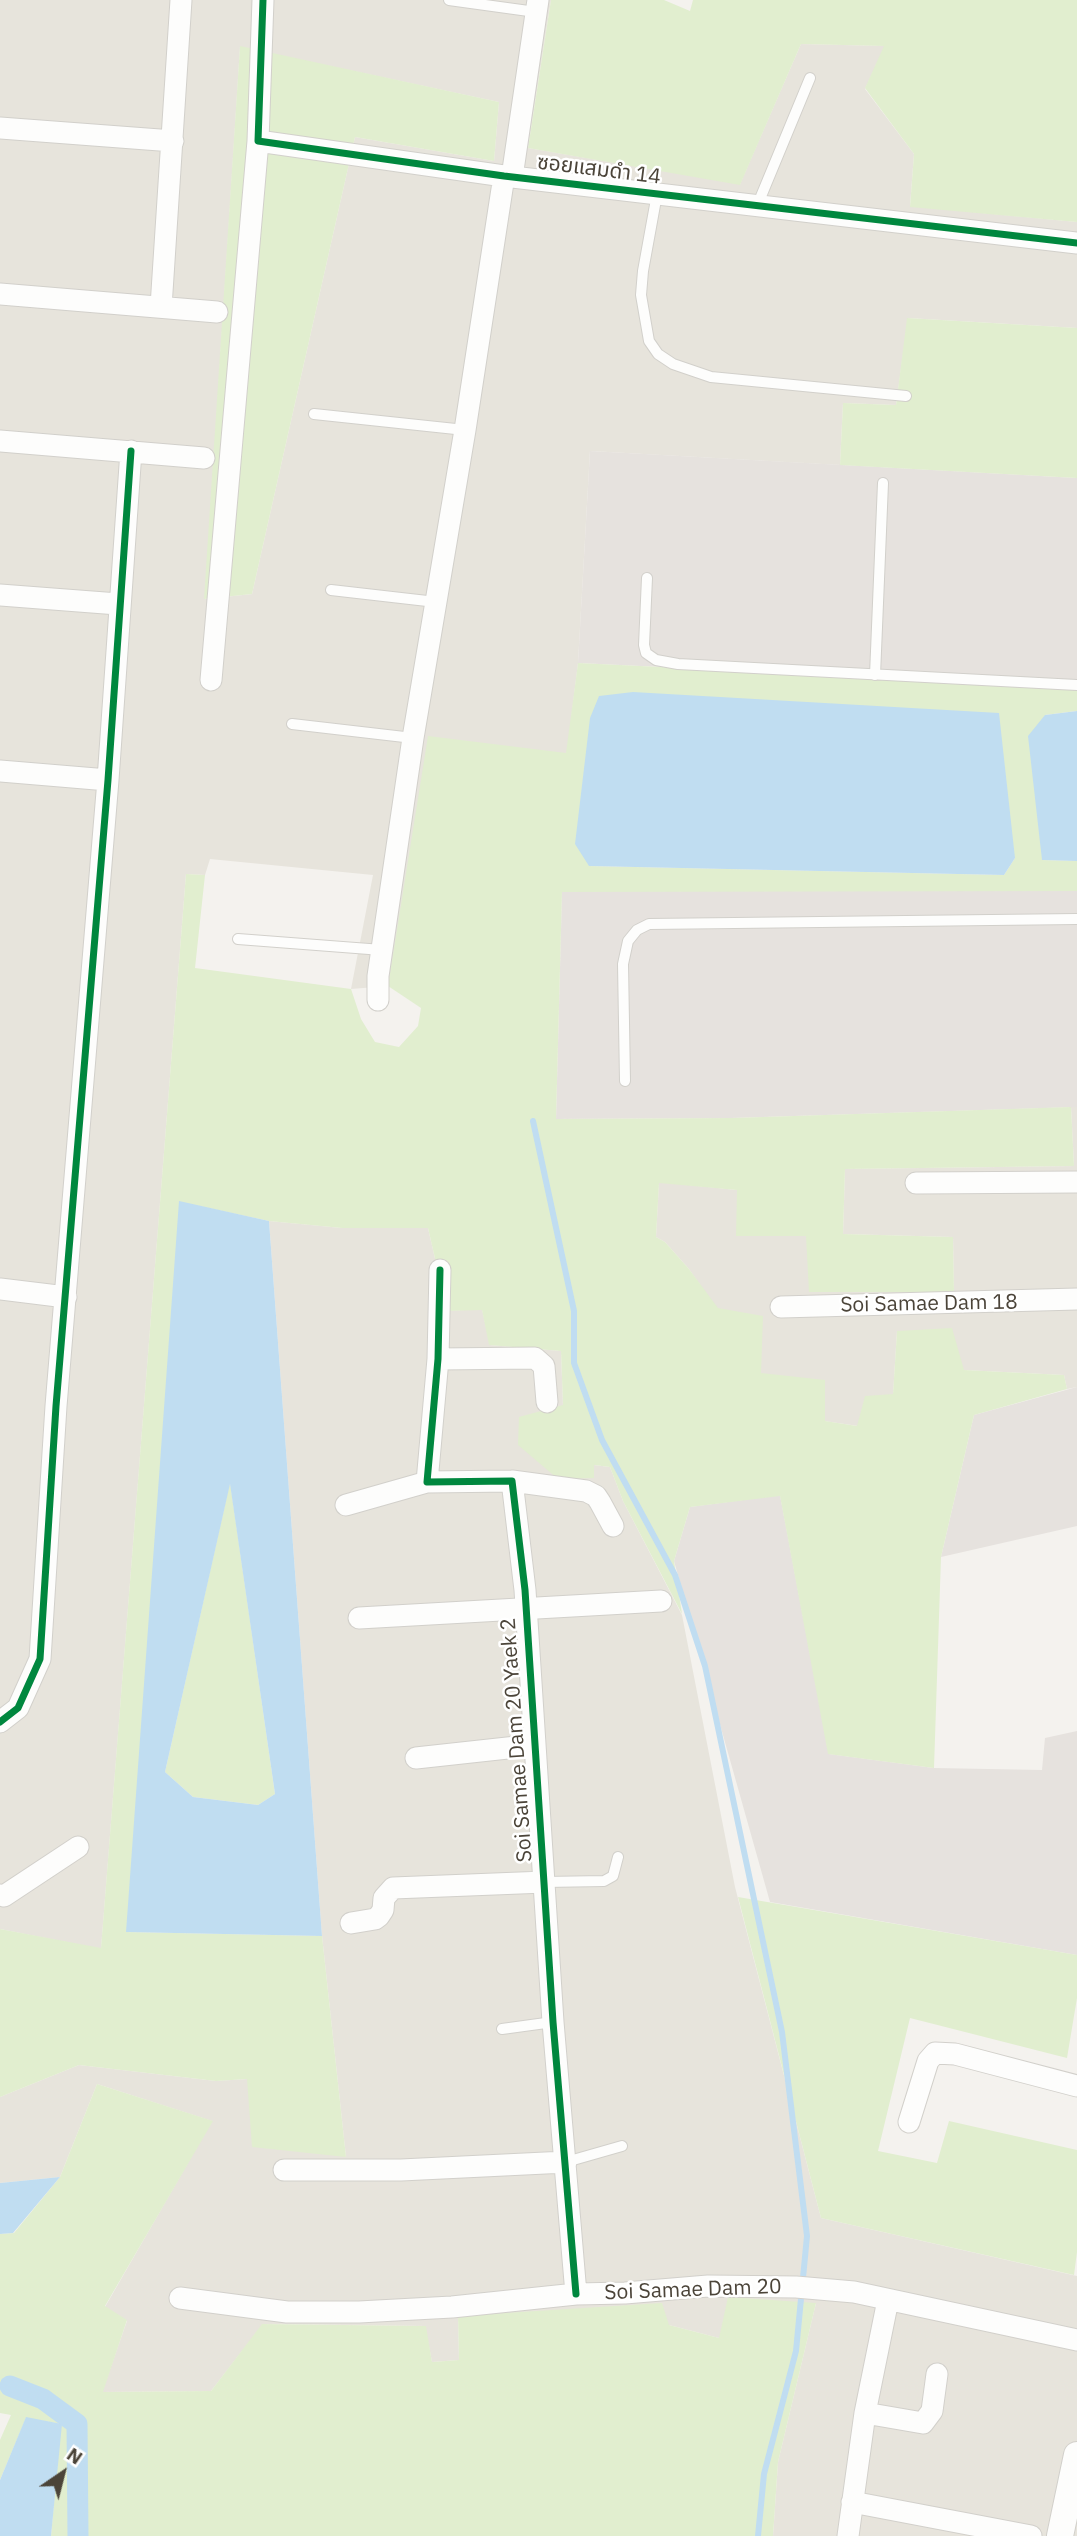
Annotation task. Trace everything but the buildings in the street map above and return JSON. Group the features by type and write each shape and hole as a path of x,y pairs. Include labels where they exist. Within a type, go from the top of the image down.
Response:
{"street":[{"path":"161,307 181,0"},
{"path":"211,680 258,141 263,0"},
{"path":"378,1000 413,738 537,6"},
{"path":"0,128 173,141"},
{"name":"ซอยแสมดำ 14","path":"258,141 508,177 1077,243"},
{"path":"0,294 217,312"},
{"path":"0,440 204,458"},
{"path":"0,1722 18,1708 40,1659 56,1406 108,780 118,604 131,451"},
{"path":"0,595 118,604"},
{"path":"0,771 108,780"},
{"path":"916,1183 1077,1182"},
{"path":"427,1482 438,1359 440,1270"},
{"path":"0,1289 66,1297"},
{"name":"Soi Samae Dam 18","path":"781,1307 1077,1299"},
{"path":"438,1359 535,1358 544,1366 547,1402"},
{"path":"346,1505 427,1482 512,1481 586,1491 596,1496 613,1526"},
{"name":"Soi Samae Dam 20 Yaek 2","path":"512,1481 526,1590 553,2022 576,2294"},
{"path":"359,1618 661,1601"},
{"path":"416,1758 535,1745"},
{"path":"0,1895 4,1896 78,1847"},
{"path":"351,1923 379,1916 383,1910 384,1898 393,1888 545,1882"},
{"path":"909,2122 928,2061 935,2053 955,2054 1077,2086"},
{"path":"284,2170 401,2170 566,2162"},
{"name":"Soi Samae Dam 20","path":"180,2298 287,2312 359,2312 708,2286 796,2287 854,2292 1077,2340"},
{"path":"848,2536 864,2413 888,2300"},
{"path":"864,2413 923,2423 932,2411 937,2374"},
{"path":"1060,2536 1077,2455"},
{"path":"852,2502 1031,2536"}],"lane":[{"path":"449,0 537,6"},
{"path":"757,206 810,78"},
{"path":"657,194 641,296 649,341 658,354 673,364 711,377 906,396"},
{"path":"314,414 465,430"},
{"path":"875,675 883,483"},
{"path":"647,578 644,645 646,653 656,660 1077,685"},
{"path":"331,590 436,602"},
{"path":"292,724 413,738"},
{"path":"625,1081 623,964 628,941 637,930 649,923 1077,919"},
{"path":"237,939 383,950"},
{"path":"545,1882 604,1881 613,1875 618,1857"},
{"path":"502,2029 553,2022"},
{"path":"566,2162 622,2146"}],"shaded area":[{"path":"0,0 551,0 528,148 740,184 801,44 885,46 865,89 914,154 910,206 1077,222 1077,328 908,318 896,405 843,403 840,465 590,451 578,663 567,753 388,986 351,989 373,875 210,859 205,875 186,874 101,1949 0,1929","holes":["240,47 499,102 494,161 355,137 252,594 205,599"]},
{"path":"590,451 1077,478 1077,687 578,663"},
{"path":"562,891 1077,891 1077,1107 732,1118 556,1119"},
{"path":"1071,1107 1077,1107 1077,1387 1067,1389 1064,1375 964,1370 897,1331 893,1395 858,1426 824,1421 761,1373 689,1269 665,1242 656,1237 659,1182 737,1190 807,1236 954,1292 953,1237 843,1234 845,1169 1074,1166"},
{"path":"269,1221 342,1228 428,1228 447,1311 482,1309 490,1345 561,1351 563,1406 594,1478 594,1465 610,1467 623,1501 682,1615 735,1887 821,2218 1077,2276 1077,2536 773,2536 778,2462 816,2303 719,2338 669,2325 458,2317 459,2360 432,2362 425,2326 263,2324 211,2391 102,2392 127,2321 105,2307 212,2121 97,2084 60,2177 0,2183 0,2097 79,2065 216,2081 247,2079 346,2157 322,1936"},
{"path":"1077,1387 1077,1526 941,1557 974,1415"},
{"path":"780,1495 829,1754 934,1768 1042,1770 1045,1738 1077,1731 1077,1955 770,1902 674,1561 690,1507"}],"green space":[{"path":"551,0 664,0 690,11 693,0 1077,0 1077,222 910,207 914,154 865,88 884,46 801,44 740,185 528,148"},
{"path":"240,46 499,102 494,161 355,137 252,594 204,599"},
{"path":"907,318 1077,328 1077,478 840,465 843,403 896,405"},
{"path":"578,663 1077,687 1077,711 1045,715 1042,860 1077,861 1077,891 562,892 556,1119 732,1118 1071,1107 1074,1166 845,1169 843,1234 953,1237 954,1292 809,1292 806,1236 736,1236 737,1190 659,1183 656,1237 665,1242 689,1269 718,1308 763,1316 761,1373 825,1380 825,1421 857,1426 865,1396 893,1394 897,1331 952,1328 964,1370 1064,1375 1067,1389 974,1415 941,1557 934,1768 828,1754 780,1496 690,1507 674,1561 682,1614 623,1501 610,1467 594,1465 594,1478 558,1479 518,1445 519,1417 563,1405 561,1351 489,1345 482,1310 447,1311 428,1228 342,1228 269,1221 180,1202 127,1932 322,1936 346,2157 252,2147 247,2079 216,2081 79,2065 0,2097 0,1929 101,1948 186,874 205,875 195,968 351,989 361,1019 375,1042 399,1047 418,1026 421,1008 388,986 428,736 566,753","holes":["1015,858 1004,875 589,866"]},
{"path":"230,1482 275,1794 258,1805 193,1797 165,1772"},
{"path":"738,1897 1077,1955 1077,1998 1067,2058 910,2018 878,2151 937,2163 949,2121 1077,2150 1077,2252 1074,2275 821,2218"},
{"path":"97,2084 213,2121 105,2306 127,2320 103,2392 211,2391 262,2324 426,2326 432,2362 459,2360 458,2316 662,2303 669,2325 719,2338 728,2297 816,2303 778,2462 773,2536 51,2536 61,2424 26,2418 0,2480 0,2440 11,2415 0,2413 0,2234 14,2233 60,2177"}],"water":[{"path":"633,692 999,713 1015,858 1004,875 589,866 575,844 590,718 599,696"},
{"path":"1077,711 1077,861 1042,860 1028,736 1045,715"},
{"path":"179,1201 269,1221 322,1936 126,1932","holes":["230,1484 275,1794 258,1805 193,1797 165,1772"]},
{"path":"60,2177 13,2233 0,2234 0,2183"},
{"path":"26,2417 62,2424 51,2536 0,2536 0,2480"}],"waterway":[{"path":"533,1121 574,1311 574,1363 602,1440 675,1575 705,1666 782,2032 807,2236 796,2351 764,2474 758,2536"},
{"path":"10,2386 43,2399 77,2424 78,2536"}],"cycle path":[{"path":"263,0 258,141 504,176 1077,243"},
{"path":"0,1722 18,1708 40,1659 56,1406 108,780 131,451"},
{"path":"440,1270 438,1359 427,1482 512,1481 525,1590 553,2022 576,2294"}]}
